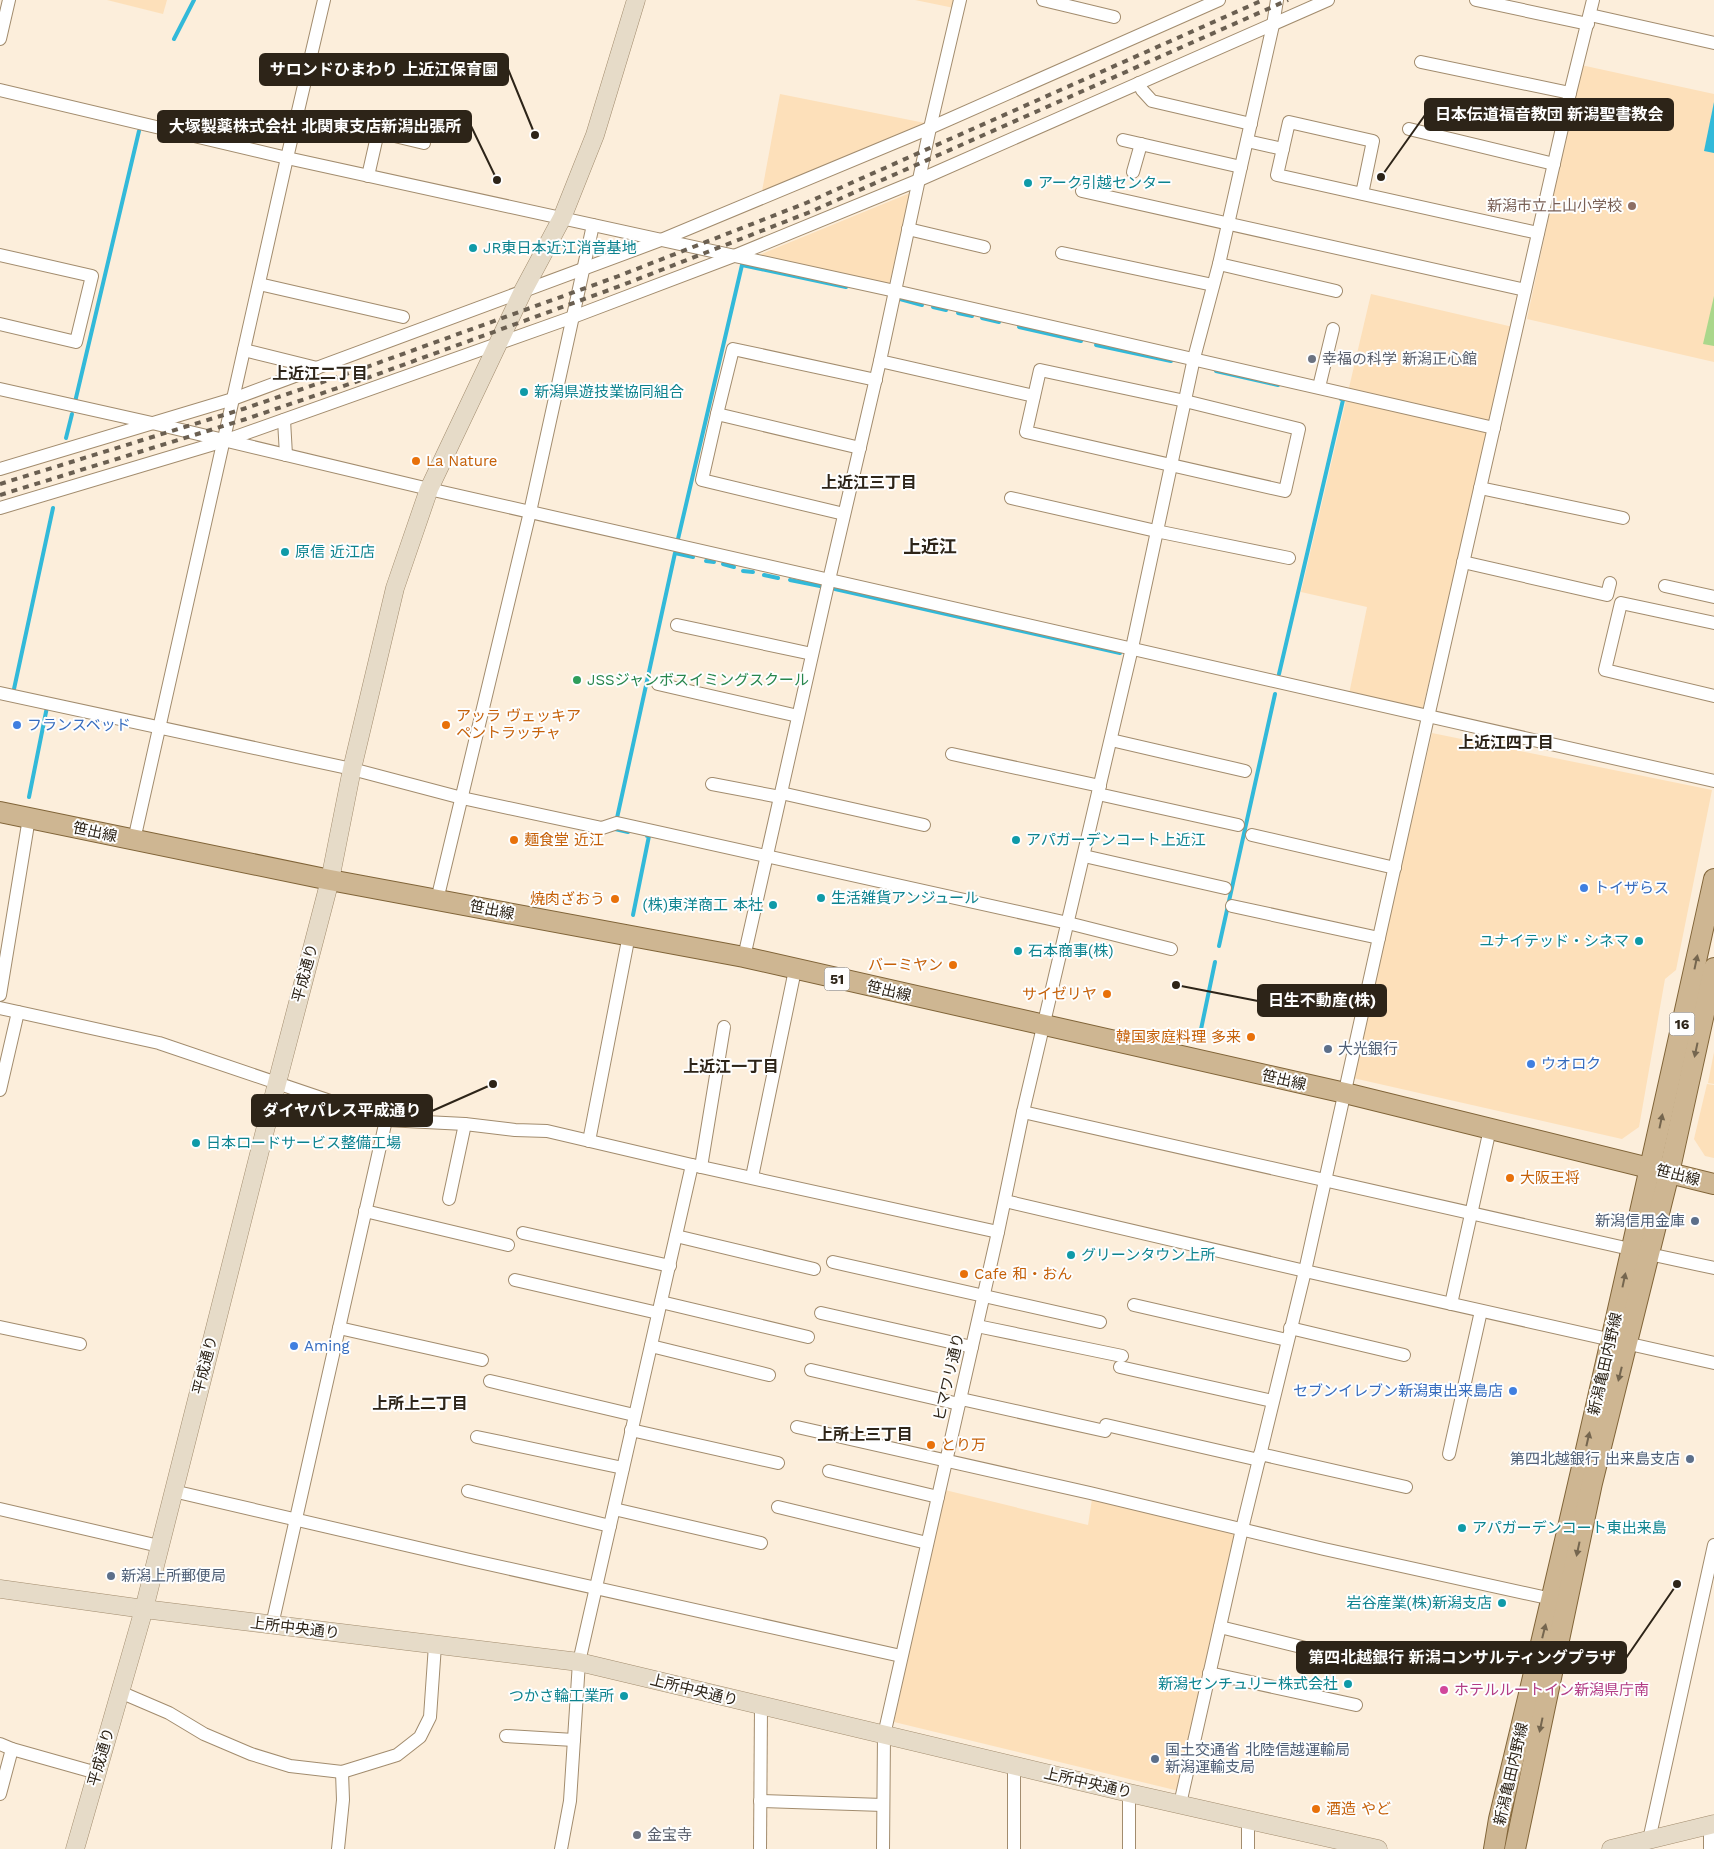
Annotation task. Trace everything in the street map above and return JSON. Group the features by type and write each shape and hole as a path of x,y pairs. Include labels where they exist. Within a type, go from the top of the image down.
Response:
{"main road":[{"name":"笹出線","path":"0,812 330,880 744,957 1345,1094 1714,1184"},
{"name":"新潟亀田内野線","path":"1659,1171 1714,879"},
{"name":"新潟亀田内野線","path":"1494,1849 1552,1599 1619,1341 1659,1171 1714,968"},
{"name":"新潟亀田内野線","path":"1515,1849 1592,1483 1619,1341"}],"street":[{"path":"0,39 9,0"},
{"path":"134,840 324,0"},
{"name":"平成通り","path":"75,1849 144,1609 330,880 352,768 394,588 429,489 523,291 562,218 595,135 636,0"},
{"path":"744,957 876,380 930,128 960,0"},
{"path":"1043,0 1114,17"},
{"path":"0,469 233,399 661,240 930,128 1219,0"},
{"name":"ヒマワリ通り","path":"883,1849 884,1734 984,1296 1023,1112 1132,648 1194,358 1219,264 1251,124 1277,0"},
{"path":"0,508 224,441 573,317 734,256 919,180 1328,0"},
{"path":"1476,0 1714,43"},
{"path":"1180,1804 1272,1400 1305,1271 1463,562 1593,0"},
{"path":"1421,62 1570,93"},
{"path":"1139,83 1142,90 1152,101 1251,124"},
{"path":"0,90 287,158 895,291 1494,428"},
{"path":"1362,194 1373,141 1289,122 1277,175 1362,194 1538,233"},
{"path":"1409,129 1554,164"},
{"path":"368,176 378,132 424,143"},
{"path":"1123,140 1241,167"},
{"path":"1247,141 1283,149"},
{"path":"1133,172 1140,144"},
{"path":"1082,192 1525,290"},
{"path":"437,900 530,512 593,225"},
{"path":"908,230 984,247"},
{"path":"1062,253 1213,285"},
{"path":"0,255 92,276 76,342 0,324"},
{"path":"1219,264 1336,291"},
{"path":"259,284 404,317"},
{"path":"1319,387 1333,329"},
{"path":"844,514 702,480 717,414 733,349 876,380"},
{"path":"244,350 317,368"},
{"path":"880,361 1034,396"},
{"path":"1040,370 1185,401 1299,429 1285,492 1171,464 1026,432 1034,396 1040,370"},
{"path":"0,389 429,489 1714,781"},
{"path":"717,414 860,448"},
{"path":"284,420 286,455"},
{"path":"1480,488 1624,518"},
{"path":"1011,498 1156,531 1289,558"},
{"path":"1463,562 1607,595 1610,584"},
{"path":"1665,586 1714,597"},
{"path":"1714,623 1621,603 1605,670 1714,696"},
{"path":"677,625 812,654"},
{"path":"658,684 798,716"},
{"path":"0,693 352,768 462,798 602,828 618,823 1068,923 1171,949"},
{"path":"1111,740 1245,771"},
{"path":"952,754 1238,824"},
{"path":"712,784 780,795 924,826"},
{"path":"0,995 29,818"},
{"path":"1252,835 1395,868"},
{"path":"1084,856 1225,888"},
{"path":"1232,906 1379,938"},
{"path":"589,1141 628,936"},
{"path":"752,1177 795,970"},
{"path":"0,1008 159,1042 386,1120 465,1124 515,1130 547,1130 697,1166 998,1232"},
{"path":"0,1090 18,1012"},
{"path":"561,1849 570,1801 579,1662 676,1236 697,1166 724,1027"},
{"path":"1023,1112 1714,1268"},
{"path":"272,1625 386,1120"},
{"path":"449,1199 465,1124"},
{"path":"1451,1304 1490,1129"},
{"path":"1005,1201 1714,1363"},
{"path":"365,1210 508,1245"},
{"path":"523,1233 670,1266"},
{"path":"676,1236 814,1269"},
{"path":"832,1262 1100,1322"},
{"path":"515,1280 808,1337"},
{"path":"1134,1305 1404,1355"},
{"path":"1449,1454 1481,1311"},
{"path":"822,1313 972,1347"},
{"path":"977,1326 1272,1400"},
{"path":"0,1327 80,1344"},
{"path":"339,1328 482,1360"},
{"path":"651,1346 769,1375"},
{"path":"811,1370 960,1401 1259,1457 1406,1487"},
{"path":"490,1381 634,1415"},
{"path":"797,1427 1552,1599"},
{"path":"632,1430 778,1463"},
{"path":"477,1437 623,1468"},
{"path":"829,1471 938,1496"},
{"path":"173,1491 901,1656"},
{"path":"468,1491 610,1526"},
{"path":"778,1507 927,1542"},
{"path":"0,1509 159,1546"},
{"path":"614,1509 761,1544"},
{"path":"1649,1840 1714,1545"},
{"name":"上所中央通り","path":"0,1589 144,1609 579,1662 1368,1848"},
{"path":"1220,1627 1334,1655"},
{"path":"120,1692 169,1714 204,1734 251,1754 290,1766 342,1772 397,1755 420,1737 430,1717 435,1645"},
{"path":"1210,1673 1356,1705"},
{"path":"760,1849 761,1706"},
{"path":"506,1736 574,1740"},
{"path":"0,1744 97,1773"},
{"path":"0,1794 12,1749"},
{"path":"1014,1765 1014,1849"},
{"path":"338,1849 343,1800 342,1772"},
{"path":"1129,1793 1130,1849"},
{"path":"760,1801 882,1804"},
{"path":"1248,1819 1248,1849"},
{"path":"1611,1849 1712,1824 1710,1849"}],"shaded area":[{"path":"107,0 167,0 163,14"},
{"path":"915,0 956,0 954,8"},
{"name":"新潟市立上山小学校","path":"1581,65 1714,94 1714,362 1527,319"},
{"path":"780,94 925,123 762,191"},
{"path":"910,193 889,286 754,257"},
{"path":"1371,294 1513,327 1422,711 1349,694 1367,607 1301,592"},
{"path":"1432,733 1712,790 1676,970 1665,979 1639,1127 1622,1139 1353,1078"},
{"path":"1714,1052 1714,1084 1708,1083"},
{"path":"1707,1084 1714,1085 1714,1158 1705,1156 1694,1139"},
{"name":"国土交通省 北陸信越運輸局 新潟運輸支局","path":"945,1490 1088,1525 1092,1499 1236,1532 1179,1791 894,1722"}],"green space":[{"path":"1714,296 1714,346 1703,344"}],"water":[{"path":"1714,102 1714,153 1704,151"}],"waterway":[{"path":"174,39 194,0"},
{"path":"75,402 139,131"},
{"path":"678,539 742,265 846,287"},
{"path":"900,299 922,305"},
{"path":"933,307 946,310"},
{"path":"958,313 972,316"},
{"path":"982,318 999,322"},
{"path":"1019,327 1081,341"},
{"path":"1096,345 1171,361"},
{"path":"1216,371 1278,385"},
{"path":"1279,674 1343,400 1341,399"},
{"path":"66,438 72,414"},
{"path":"14,689 53,508"},
{"path":"617,818 675,553 693,557"},
{"path":"706,561 714,562"},
{"path":"723,564 734,567"},
{"path":"743,571 753,572"},
{"path":"764,575 778,578"},
{"path":"790,580 820,586"},
{"path":"835,589 1120,653"},
{"path":"1219,946 1275,694"},
{"path":"29,797 47,707"},
{"path":"615,829 628,832"},
{"path":"633,915 649,836 647,836"},
{"path":"1199,1039 1215,962"}],"railway":[{"path":"0,484 243,409 364,368 616,277 806,203 1263,0"},
{"path":"0,495 246,419 367,378 620,286 810,212 1288,0"}],"place":[{"name":"サロンドひまわり 上近江保育園","path":"535,135"},
{"name":"日本伝道福音教団 新潟聖書教会","path":"1381,177"},
{"name":"大塚製薬株式会社 北関東支店新潟出張所","path":"497,180"},
{"name":"アーク引越センター","path":"1028,183"},
{"name":"新潟市立上山小学校","path":"1632,206"},
{"name":"JR東日本近江消音基地","path":"473,248"},
{"name":"幸福の科学 新潟正心館","path":"1312,359"},
{"name":"新潟県遊技業協同組合","path":"524,392"},
{"name":"La Nature","path":"416,461"},
{"name":"原信 近江店","path":"285,552"},
{"name":"JSSジャンボスイミングスクール","path":"577,680"},
{"name":"フランスベッド","path":"17,725"},
{"name":"アッラ ヴェッキア ペントラッチャ","path":"446,725"},
{"name":"麺食堂 近江","path":"514,840"},
{"name":"アパガーデンコート上近江","path":"1016,840"},
{"name":"トイザらス","path":"1584,888"},
{"name":"生活雑貨アンジュール","path":"821,898"},
{"name":"焼肉ざおう","path":"615,899"},
{"name":"(株)東洋商工 本社","path":"773,905"},
{"name":"ユナイテッド・シネマ","path":"1639,941"},
{"name":"石本商事(株)","path":"1018,951"},
{"name":"バーミヤン","path":"953,965"},
{"name":"日生不動産(株)","path":"1176,985"},
{"name":"サイゼリヤ","path":"1107,994"},
{"name":"韓国家庭料理 多来","path":"1251,1037"},
{"name":"大光銀行","path":"1328,1049"},
{"name":"ウオロク","path":"1531,1064"},
{"name":"ダイヤパレス平成通り","path":"493,1084"},
{"name":"日本ロードサービス整備工場","path":"196,1143"},
{"name":"大阪王将","path":"1510,1178"},
{"name":"新潟信用金庫","path":"1695,1221"},
{"name":"グリーンタウン上所","path":"1071,1255"},
{"name":"Cafe 和・おん","path":"964,1274"},
{"name":"Aming","path":"294,1346"},
{"name":"セブンイレブン新潟東出来島店","path":"1513,1391"},
{"name":"とり万","path":"931,1445"},
{"name":"第四北越銀行 出来島支店","path":"1690,1459"},
{"name":"アパガーデンコート東出来島","path":"1462,1528"},
{"name":"新潟上所郵便局","path":"111,1576"},
{"name":"第四北越銀行 新潟コンサルティングプラザ","path":"1677,1584"},
{"name":"岩谷産業(株)新潟支店","path":"1502,1603"},
{"name":"新潟センチュリー株式会社","path":"1348,1684"},
{"name":"ホテルルートイン新潟県庁南","path":"1444,1690"},
{"name":"つかさ輪工業所","path":"624,1696"},
{"name":"国土交通省 北陸信越運輸局 新潟運輸支局","path":"1155,1759"},
{"name":"酒造 やど","path":"1316,1809"},
{"name":"金宝寺","path":"637,1835"}],"district":[{"name":"上近江二丁目","path":"320,373"},
{"name":"上近江三丁目","path":"869,482"},
{"name":"上近江","path":"930,547"},
{"name":"上近江四丁目","path":"1506,742"},
{"name":"上近江一丁目","path":"731,1066"},
{"name":"上所上二丁目","path":"420,1403"},
{"name":"上所上三丁目","path":"865,1434"}]}
